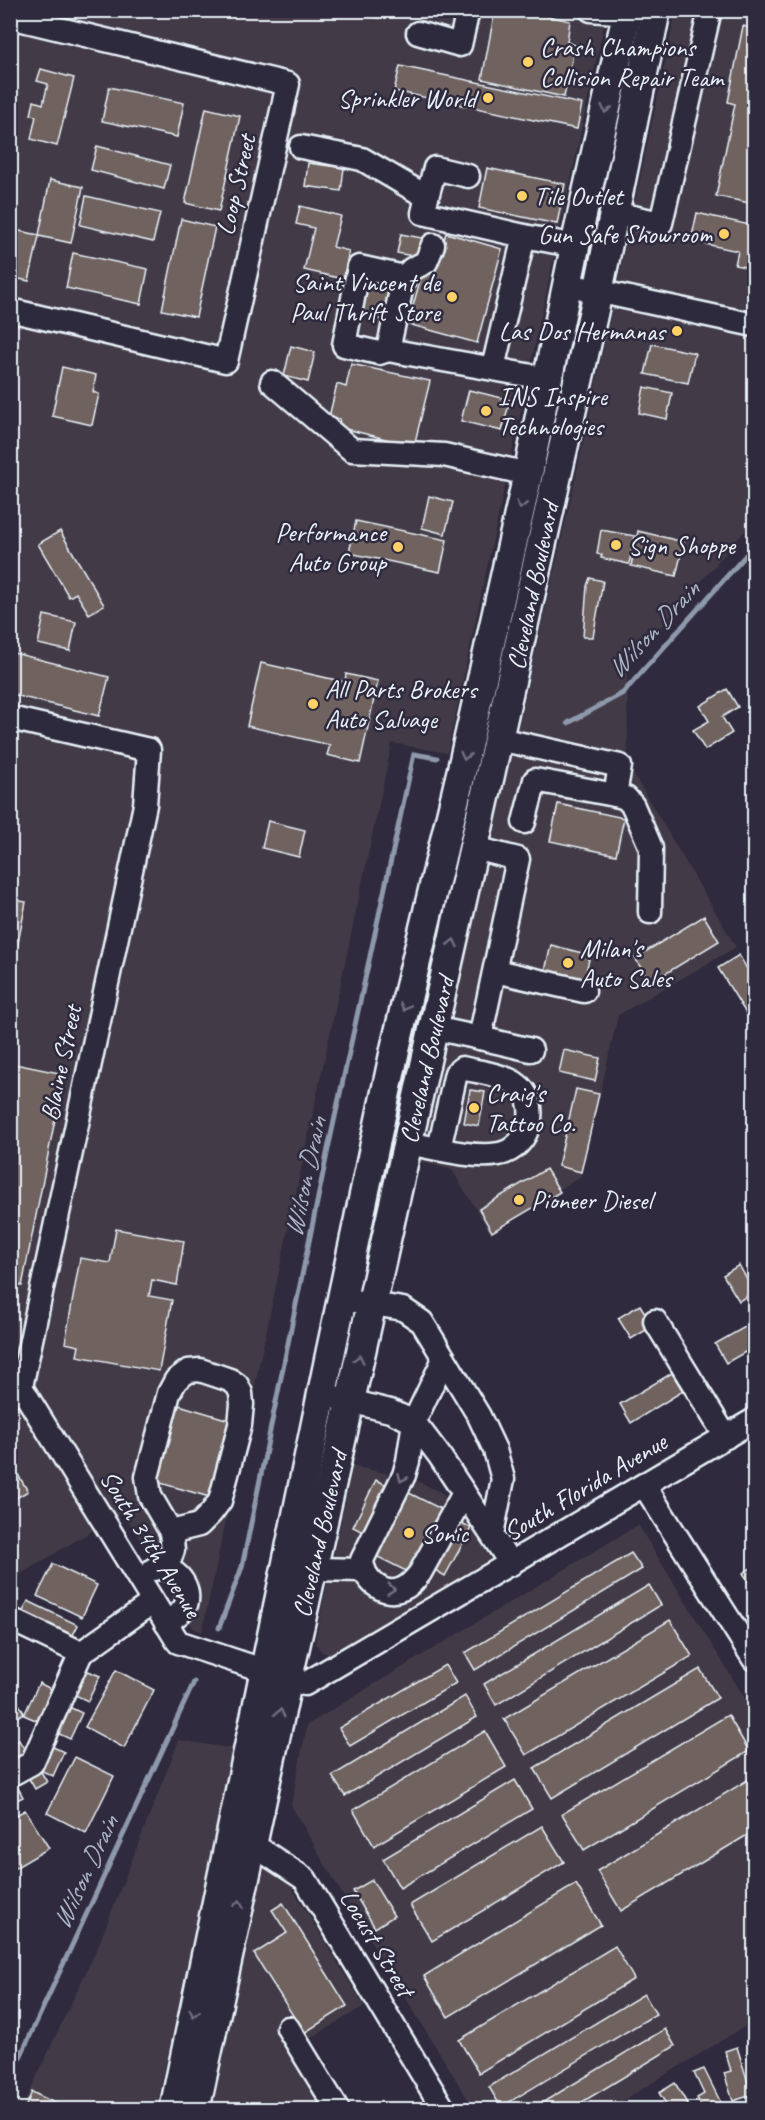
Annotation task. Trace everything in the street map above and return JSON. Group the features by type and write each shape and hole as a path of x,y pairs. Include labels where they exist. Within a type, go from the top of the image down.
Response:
{"main road":[{"name":"Cleveland Boulevard","path":"299,1566 350,1400 598,292 656,10"},
{"name":"Cleveland Boulevard","path":"195,2109 241,1842 299,1566 322,1394 396,1046 462,769 549,379 627,12"},
{"name":"Cleveland Boulevard","path":"174,2109 241,1842"}],"street":[{"path":"418,33 460,45 468,10"},
{"path":"591,10 627,12"},
{"path":"614,213 661,223 710,10"},
{"name":"Loop Street","path":"10,309 226,360 288,84 11,14"},
{"path":"301,147 362,159 428,197"},
{"path":"468,176 435,168 423,213 576,246"},
{"path":"493,368 524,236"},
{"path":"388,350 404,277 412,269 426,262 433,245"},
{"path":"404,277 359,267 344,345 379,353 388,350 549,379"},
{"path":"569,285 754,325"},
{"path":"272,382 352,450 444,455 528,474"},
{"name":"Blaine Street","path":"10,718 149,750 145,805 16,1386"},
{"path":"499,739 621,766 615,795"},
{"path":"524,822 542,748"},
{"path":"535,780 615,795 626,798 633,806 651,848 650,912"},
{"path":"475,848 518,859 480,1038"},
{"path":"495,970 584,991"},
{"path":"434,1028 531,1050"},
{"path":"408,1143 454,1153 498,1154 513,1150 525,1137 531,1114 529,1098 515,1083 462,1068 456,1073 439,1149"},
{"path":"342,1299 403,1309 422,1322 479,1416 495,1450 503,1479 492,1534"},
{"path":"655,1321 726,1437"},
{"path":"444,1359 414,1422 410,1455 404,1475 366,1548 362,1560 363,1570 370,1581 389,1591 401,1590 411,1583 420,1573 464,1493"},
{"path":"167,1567 173,1550 171,1532 150,1496 147,1477 169,1393 176,1380 188,1371 200,1370 230,1380 237,1385 241,1393 242,1404 240,1425 220,1501 199,1525 171,1532"},
{"name":"South 34th Avenue","path":"16,1386 178,1642 276,1675"},
{"path":"322,1394 390,1410 414,1422 511,1564"},
{"name":"South Florida Avenue","path":"276,1675 305,1684 754,1419"},
{"path":"644,1485 754,1659"},
{"path":"299,1566 363,1570"},
{"path":"139,1578 152,1570 167,1567 176,1572 185,1587 186,1606 166,1623"},
{"path":"10,1775 32,1763 81,1653 153,1602"},
{"path":"10,1619 81,1653"},
{"name":"Locust Street","path":"241,1842 305,1879 435,2106"},
{"path":"288,2028 338,2109"}],"shaded area":[{"path":"11,11 607,11 447,753 392,743 202,1632 193,1628 123,1512 11,1580"},
{"path":"676,11 754,11 754,520 627,667 628,765 736,947 618,1015 581,1176 491,1234 452,1170 418,1161 576,476"},
{"path":"353,1466 415,1480 440,1492 465,1517 492,1562 340,1653 331,1655 322,1652 316,1644 316,1636"},
{"path":"638,1525 754,1713 754,2021 609,2109 474,2109 345,1899 291,1805 307,1725"},
{"path":"179,1740 233,1749 156,2109 21,2110 99,1944"},
{"path":"261,1867 283,1873 364,2006 306,2041 348,2109 210,2110"}],"building":[{"path":"348,10 380,10 379,18"},
{"name":"Crash Champions Collision Repair Team","path":"495,10 522,10 570,21 567,42 575,45 564,97 482,79"},
{"path":"743,26 754,29 754,204 716,196 735,104 728,102"},
{"name":"Sprinkler World","path":"400,66 582,104 577,129 394,91"},
{"path":"41,69 74,78 57,146 31,139 36,116 31,115 34,101 43,104 48,84 37,81"},
{"path":"109,87 184,103 177,137 102,121"},
{"path":"206,108 240,116 219,211 185,203"},
{"path":"97,146 170,165 164,189 91,170"},
{"path":"308,163 344,168 341,191 305,186"},
{"name":"Tile Outlet","path":"487,168 565,184 557,224 479,208"},
{"path":"50,180 83,187 71,243 39,236 29,281 10,277 10,253 13,240 10,239 10,229 39,235"},
{"path":"86,196 160,213 153,242 80,225"},
{"path":"300,206 341,216 333,247 349,251 343,279 304,270 314,228 296,224"},
{"name":"Gun Safe Showroom","path":"697,213 754,226 754,269 735,265 738,251 691,241"},
{"path":"181,219 215,227 196,317 162,310"},
{"name":"Saint Vincent de Paul Thrift Store","path":"446,233 502,249 477,343 408,324 424,266 436,269"},
{"path":"401,234 427,239 423,258 397,253"},
{"path":"73,253 148,269 141,304 66,288"},
{"path":"367,283 391,289 383,320 359,314"},
{"path":"652,344 695,353 688,383 645,374"},
{"path":"291,346 315,352 308,382 284,376"},
{"path":"351,364 430,381 414,446 338,427 340,419 329,417 337,384 346,387"},
{"path":"62,367 96,375 93,392 99,394 92,425 52,416"},
{"path":"644,387 672,393 667,419 639,413"},
{"name":"INS Inspire Technologies","path":"469,390 510,400 502,431 461,421"},
{"path":"429,496 453,502 445,534 422,528"},
{"name":"Performance Auto Group","path":"356,521 447,540 440,572 349,553"},
{"name":"Sign Shoppe","path":"601,530 635,536 629,564 601,558 602,555 597,554"},
{"path":"60,531 104,605 89,614 76,593 69,597 38,544"},
{"path":"638,531 684,542 676,576 631,566"},
{"path":"590,578 603,581 593,637 583,637 587,586"},
{"path":"44,615 76,622 70,651 38,644"},
{"path":"10,652 109,677 99,716 10,694"},
{"name":"All Parts Brokers Auto Salvage","path":"261,663 345,682 346,674 378,681 360,763 327,755 330,745 247,726"},
{"path":"727,689 738,707 722,717 732,733 705,750 693,730 709,721 700,706"},
{"path":"558,804 624,818 616,855 550,841"},
{"path":"268,821 305,830 299,857 262,848"},
{"path":"10,899 26,902 11,979 10,979"},
{"path":"704,916 719,941 650,983 635,958"},
{"name":"Milan's Auto Sales","path":"551,945 590,955 584,981 545,971"},
{"path":"739,955 754,981 754,1022 752,1023 718,968"},
{"path":"564,1050 600,1058 595,1081 559,1073"},
{"path":"10,1063 64,1074 22,1286 10,1283"},
{"path":"576,1089 599,1094 581,1172 558,1166"},
{"name":"Craig's Tattoo Co.","path":"470,1090 485,1092 479,1126 464,1123"},
{"name":"Pioneer Diesel","path":"546,1169 560,1192 492,1232 479,1209"},
{"path":"116,1229 184,1241 177,1285 152,1280 149,1296 172,1300 159,1371 77,1356 79,1346 65,1343 80,1258 110,1263"},
{"path":"739,1265 754,1292 739,1301 723,1275"},
{"path":"640,1305 653,1326 631,1339 618,1318"},
{"path":"752,1323 754,1347 726,1363 715,1344"},
{"path":"672,1373 683,1391 631,1423 620,1404"},
{"path":"179,1405 236,1422 213,1498 157,1482"},
{"path":"15,1470 28,1491 13,1500 10,1495 10,1473"},
{"path":"376,1480 387,1485 363,1532 353,1527"},
{"name":"Sonic","path":"409,1493 441,1509 408,1572 376,1556"},
{"path":"460,1522 471,1528 445,1576 435,1570"},
{"path":"631,1553 642,1569 475,1670 465,1653"},
{"path":"53,1564 97,1585 82,1617 37,1596"},
{"path":"754,1566 754,1591 743,1573"},
{"path":"649,1585 661,1605 496,1705 484,1684"},
{"path":"28,1601 78,1625 72,1637 22,1614"},
{"path":"670,1620 692,1656 526,1755 504,1719"},
{"path":"445,1665 456,1683 350,1746 339,1728"},
{"path":"700,1669 718,1698 552,1798 534,1768"},
{"path":"86,1670 100,1676 88,1701 75,1695"},
{"path":"116,1670 154,1690 124,1748 85,1727"},
{"path":"39,1683 55,1691 40,1722 24,1715"},
{"path":"10,1689 24,1713 10,1721"},
{"path":"465,1696 477,1717 345,1796 332,1776"},
{"path":"69,1707 82,1713 70,1739 57,1733"},
{"path":"728,1715 749,1751 584,1850 562,1814"},
{"path":"485,1731 506,1767 374,1846 353,1810"},
{"path":"19,1740 27,1754 10,1764 10,1745"},
{"path":"51,1746 64,1752 53,1776 40,1770"},
{"path":"75,1757 114,1776 86,1833 47,1813"},
{"path":"40,1770 47,1782 35,1789 28,1777"},
{"path":"754,1776 754,1831 621,1911 597,1871"},
{"path":"515,1780 532,1809 400,1888 383,1859"},
{"path":"16,1784 23,1797 10,1804 10,1788"},
{"path":"25,1810 49,1848 10,1871 10,1819"},
{"path":"542,1826 564,1862 432,1941 410,1905"},
{"path":"372,1880 394,1916 375,1928 353,1891"},
{"path":"576,1884 601,1925 448,2017 424,1976"},
{"path":"283,1903 347,2006 304,2033 254,1954 287,1933 272,1910"},
{"path":"615,1946 634,1979 479,2073 459,2040"},
{"path":"644,1994 656,2014 501,2107 489,2087"},
{"path":"665,2029 675,2046 569,2110 530,2110"},
{"path":"737,2047 752,2095 733,2101 724,2073 731,2071 725,2051"},
{"path":"704,2069 723,2107 719,2110 703,2110 697,2098 704,2094 694,2073"},
{"path":"675,2083 691,2110 670,2110 659,2093"},
{"path":"32,2092 69,2110 24,2110"}],"waterway":[{"name":"Wilson Drain","path":"568,723 623,693 754,546"},
{"name":"Wilson Drain","path":"219,1628 242,1567 328,1149 414,754 437,758"},
{"name":"Wilson Drain","path":"10,2079 194,1682"}],"place":[{"name":"Crash Champions Collision Repair Team","path":"528,62"},
{"name":"Sprinkler World","path":"488,98"},
{"name":"Tile Outlet","path":"522,196"},
{"name":"Gun Safe Showroom","path":"724,234"},
{"name":"Saint Vincent de Paul Thrift Store","path":"452,297"},
{"name":"Las Dos Hermanas","path":"677,331"},
{"name":"INS Inspire Technologies","path":"486,411"},
{"name":"Sign Shoppe","path":"616,545"},
{"name":"Performance Auto Group","path":"398,547"},
{"name":"All Parts Brokers Auto Salvage","path":"313,704"},
{"name":"Milan's Auto Sales","path":"568,963"},
{"name":"Craig's Tattoo Co.","path":"474,1108"},
{"name":"Pioneer Diesel","path":"519,1200"},
{"name":"Sonic","path":"409,1533"}]}
